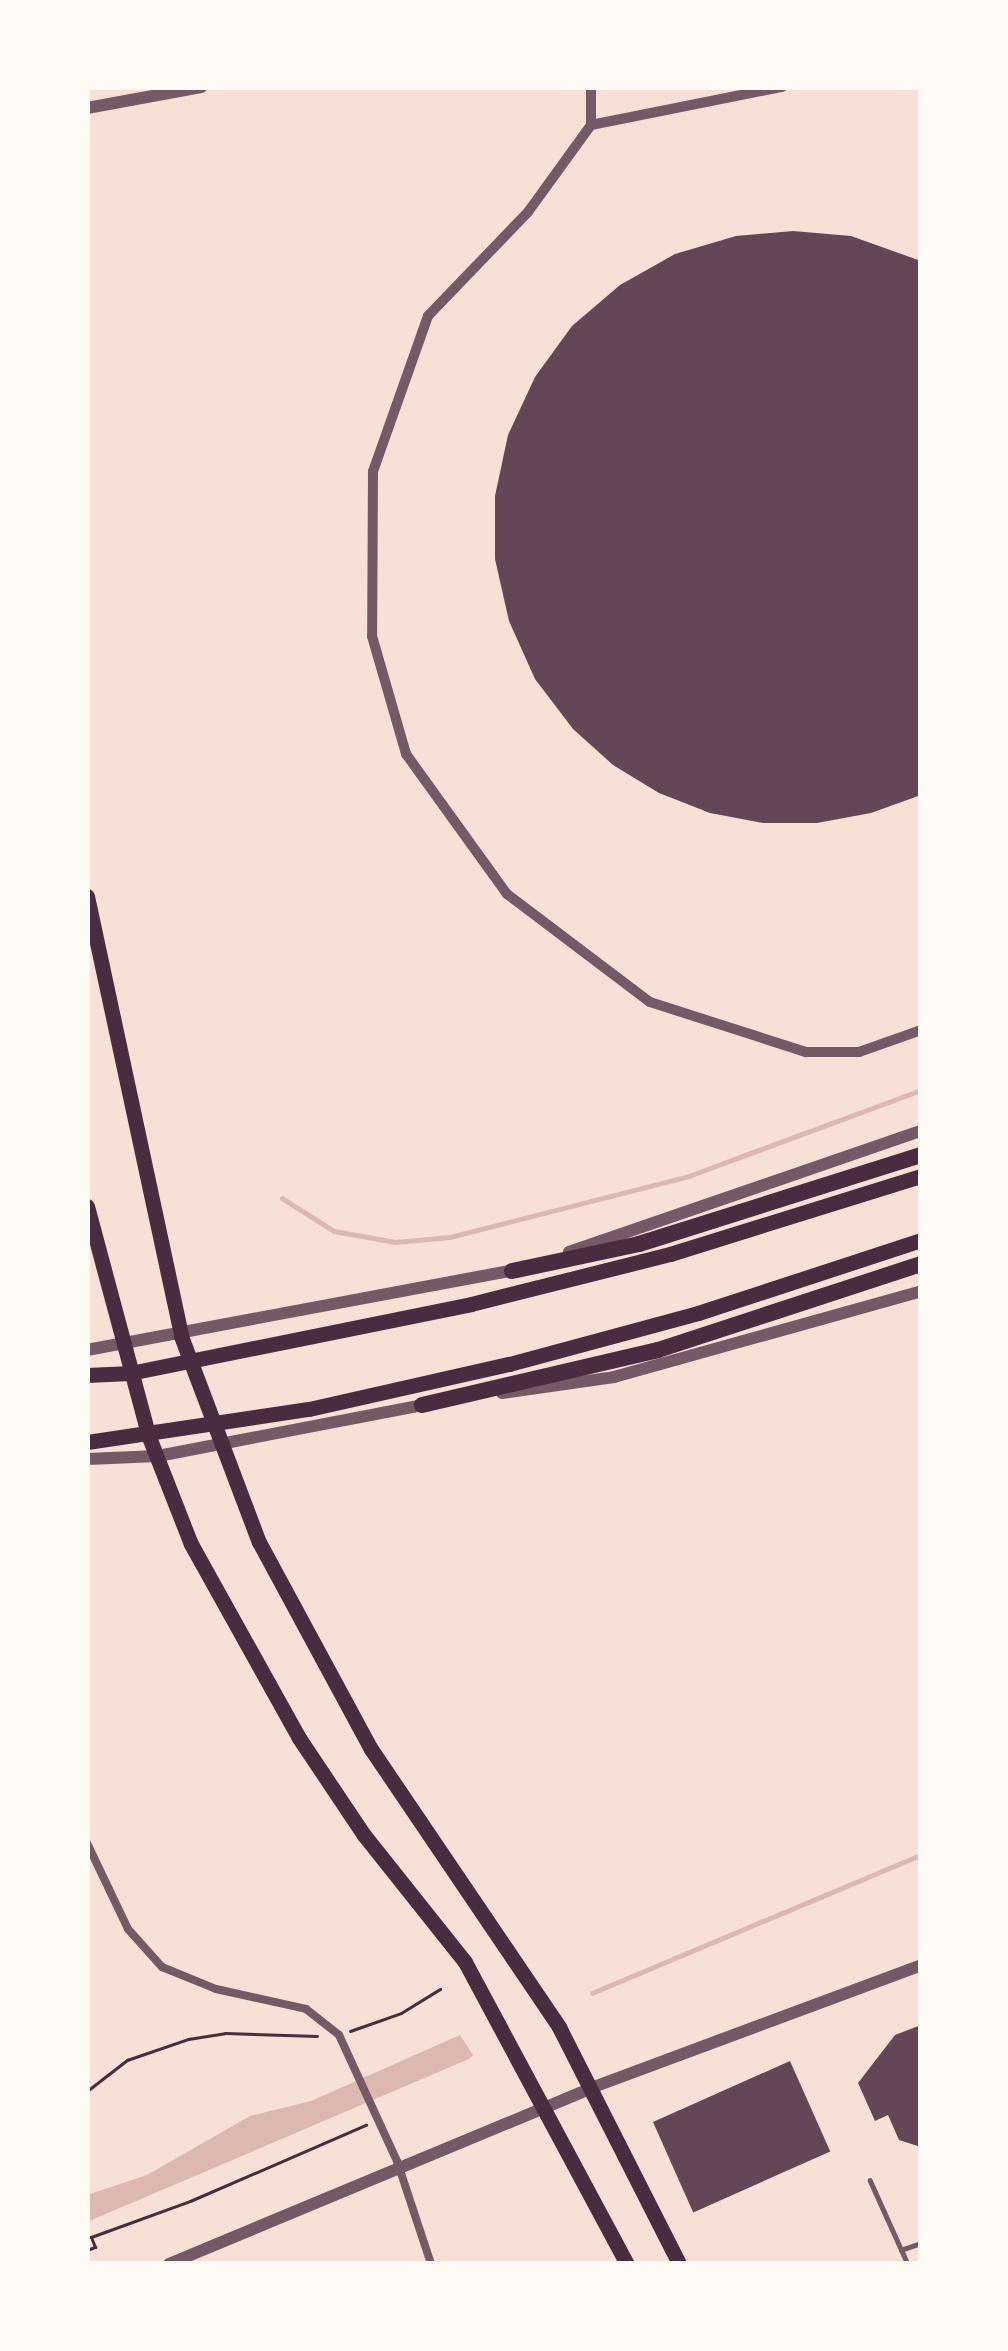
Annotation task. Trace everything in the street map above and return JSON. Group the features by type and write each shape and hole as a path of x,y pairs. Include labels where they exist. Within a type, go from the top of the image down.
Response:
{"highway":[{"path":"512,1271 639,1244 921,1155"},
{"path":"422,1405 658,1350 921,1264"}],"main road":[{"path":"87,896 181,1336 218,1446 259,1542 371,1749 540,1997 679,2264"},
{"path":"87,1375 130,1373 471,1304 670,1254 921,1176"},
{"path":"87,1207 149,1437 191,1544 299,1738 364,1835 465,1962 627,2264"},
{"path":"87,1442 214,1426 509,1364 698,1313 921,1240"}],"street":[{"path":"107,87 111,104"},
{"path":"87,108 200,87"},
{"path":"591,87 591,124 528,212 428,316 374,471 372,636 406,754 507,894 650,1003 806,1052 859,1052 921,1030"},
{"path":"591,124 782,87"},
{"path":"87,1350 124,1348 512,1271 921,1131"},
{"path":"87,1459 158,1456 422,1405 614,1377 921,1291"},
{"path":"87,1844 128,1929 162,1967 215,1989 306,2009 338,2033 425,2232 431,2264"},
{"path":"170,2264 591,2088 921,1965"}],"lane":[{"path":"870,2180 908,2264"},
{"path":"901,2250 921,2242"}],"path":[{"path":"87,2091 90,2083 127,2060 188,2039 225,2033 338,2033 401,2013 440,1989"},
{"path":"87,2250 95,2247 91,2237 190,2201 376,2115"}],"shaded area":[{"path":"460,2035 473,2055 469,2059 87,2222 87,2195 147,2175 250,2116 311,2101"}],"building":[{"path":"793,231 851,236 921,261 921,795 871,813 817,823 763,823 710,813 659,793 613,765 573,729 535,679 509,621 495,559 495,496 508,435 535,377 572,326 620,285 675,254 736,236"},
{"path":"921,2025 921,2147 899,2140 888,2115 875,2121 858,2083 895,2035"},
{"path":"790,2061 830,2151 693,2212 653,2122"}],"waterway":[{"path":"282,1198 334,1231 395,1242 450,1237 686,1177 921,1090"},
{"path":"592,1993 921,1855"}]}
